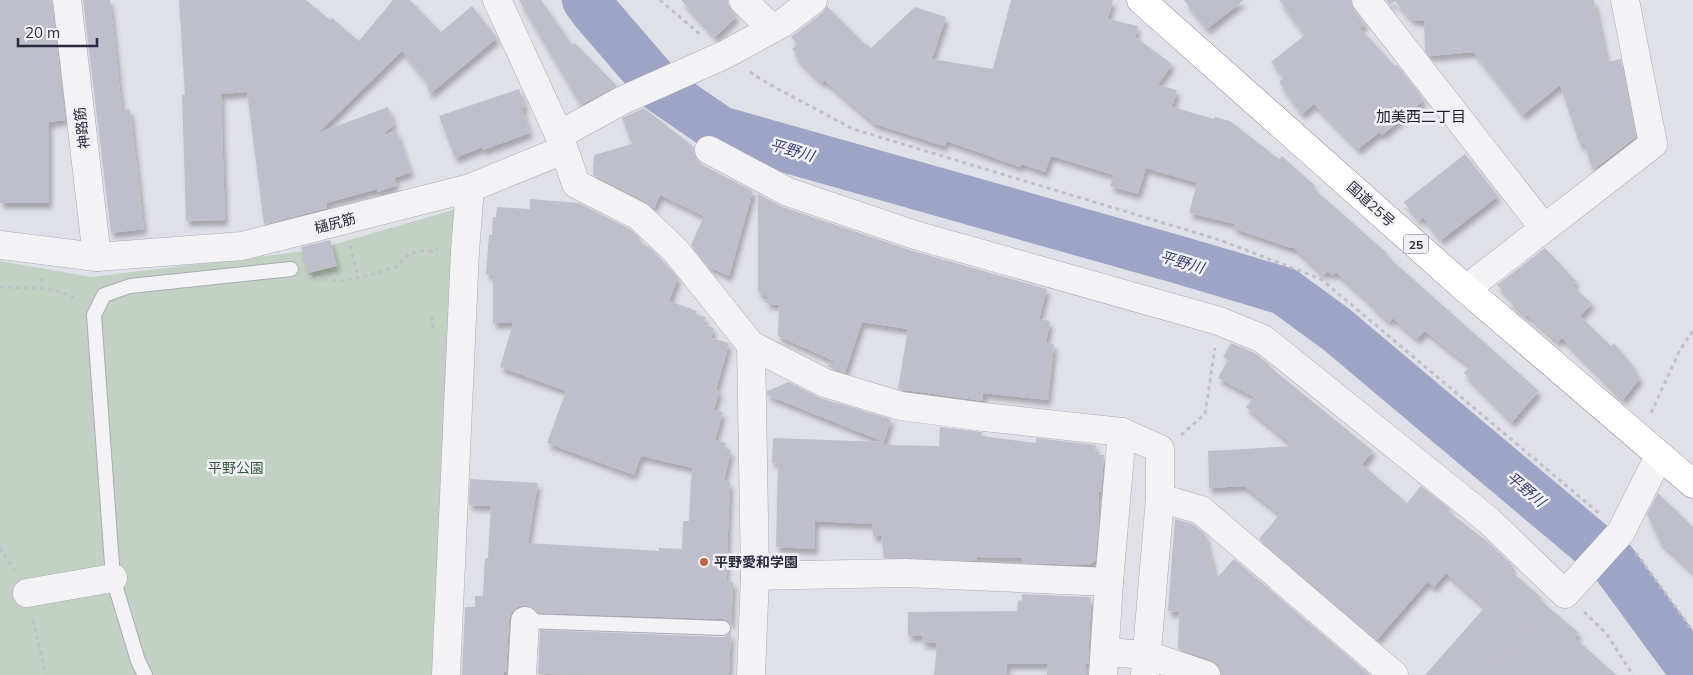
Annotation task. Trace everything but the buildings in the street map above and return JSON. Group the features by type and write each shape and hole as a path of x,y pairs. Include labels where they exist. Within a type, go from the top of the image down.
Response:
{"highway":[{"name":"国道25号","path":"1141,0 1466,289 1693,484"}],"street":[{"name":"神路筋","path":"67,0 97,257"},
{"path":"497,0 561,142 576,184 639,216 676,251 751,345 825,383 901,406 1122,432 1160,449 1160,498 1146,665"},
{"path":"743,0 772,29"},
{"name":"樋尻筋","path":"0,244 97,257 242,246 470,188 561,142 623,100 716,58 783,23 813,0"},
{"path":"1366,0 1544,228"},
{"path":"1466,289 1653,144 1625,0"},
{"path":"709,150 788,192 916,235 1219,321 1263,339 1571,587 1621,532 1659,456"},
{"path":"446,675 465,251 470,188"},
{"path":"751,345 756,576 751,675"},
{"path":"1122,432 1104,664 1146,665 1206,675"},
{"path":"1160,498 1201,510 1394,675"},
{"path":"756,576 905,573 1109,582"},
{"path":"27,593 113,578"},
{"path":"522,675 525,621"}],"lane":[{"path":"145,675 138,661 113,578 94,316 104,295 130,286 291,270"},
{"path":"525,621 722,628"}],"path":[{"path":"660,0 716,58 853,129 1220,240 1321,279 1621,532 1693,631"},
{"path":"344,221 358,277"},
{"path":"291,270 310,278 338,281 398,266 410,253 437,248 465,251"},
{"path":"0,287 50,290 73,297 94,316"},
{"path":"1160,449 1175,441 1205,414 1219,321"},
{"path":"1648,420 1680,350 1693,331"},
{"path":"1488,675 1571,587 1606,633 1633,675"}],"green space":[{"name":"平野公園","path":"456,209 433,675 0,675 0,261 91,277 315,250"}],"waterway":[{"name":"平野川","path":"586,0 662,90 720,130 1284,291 1336,329 1613,562 1693,671"}],"place":[{"name":"平野愛和学園","path":"704,562"}],"district":[{"name":"加美西二丁目","path":"1421,116"}]}
